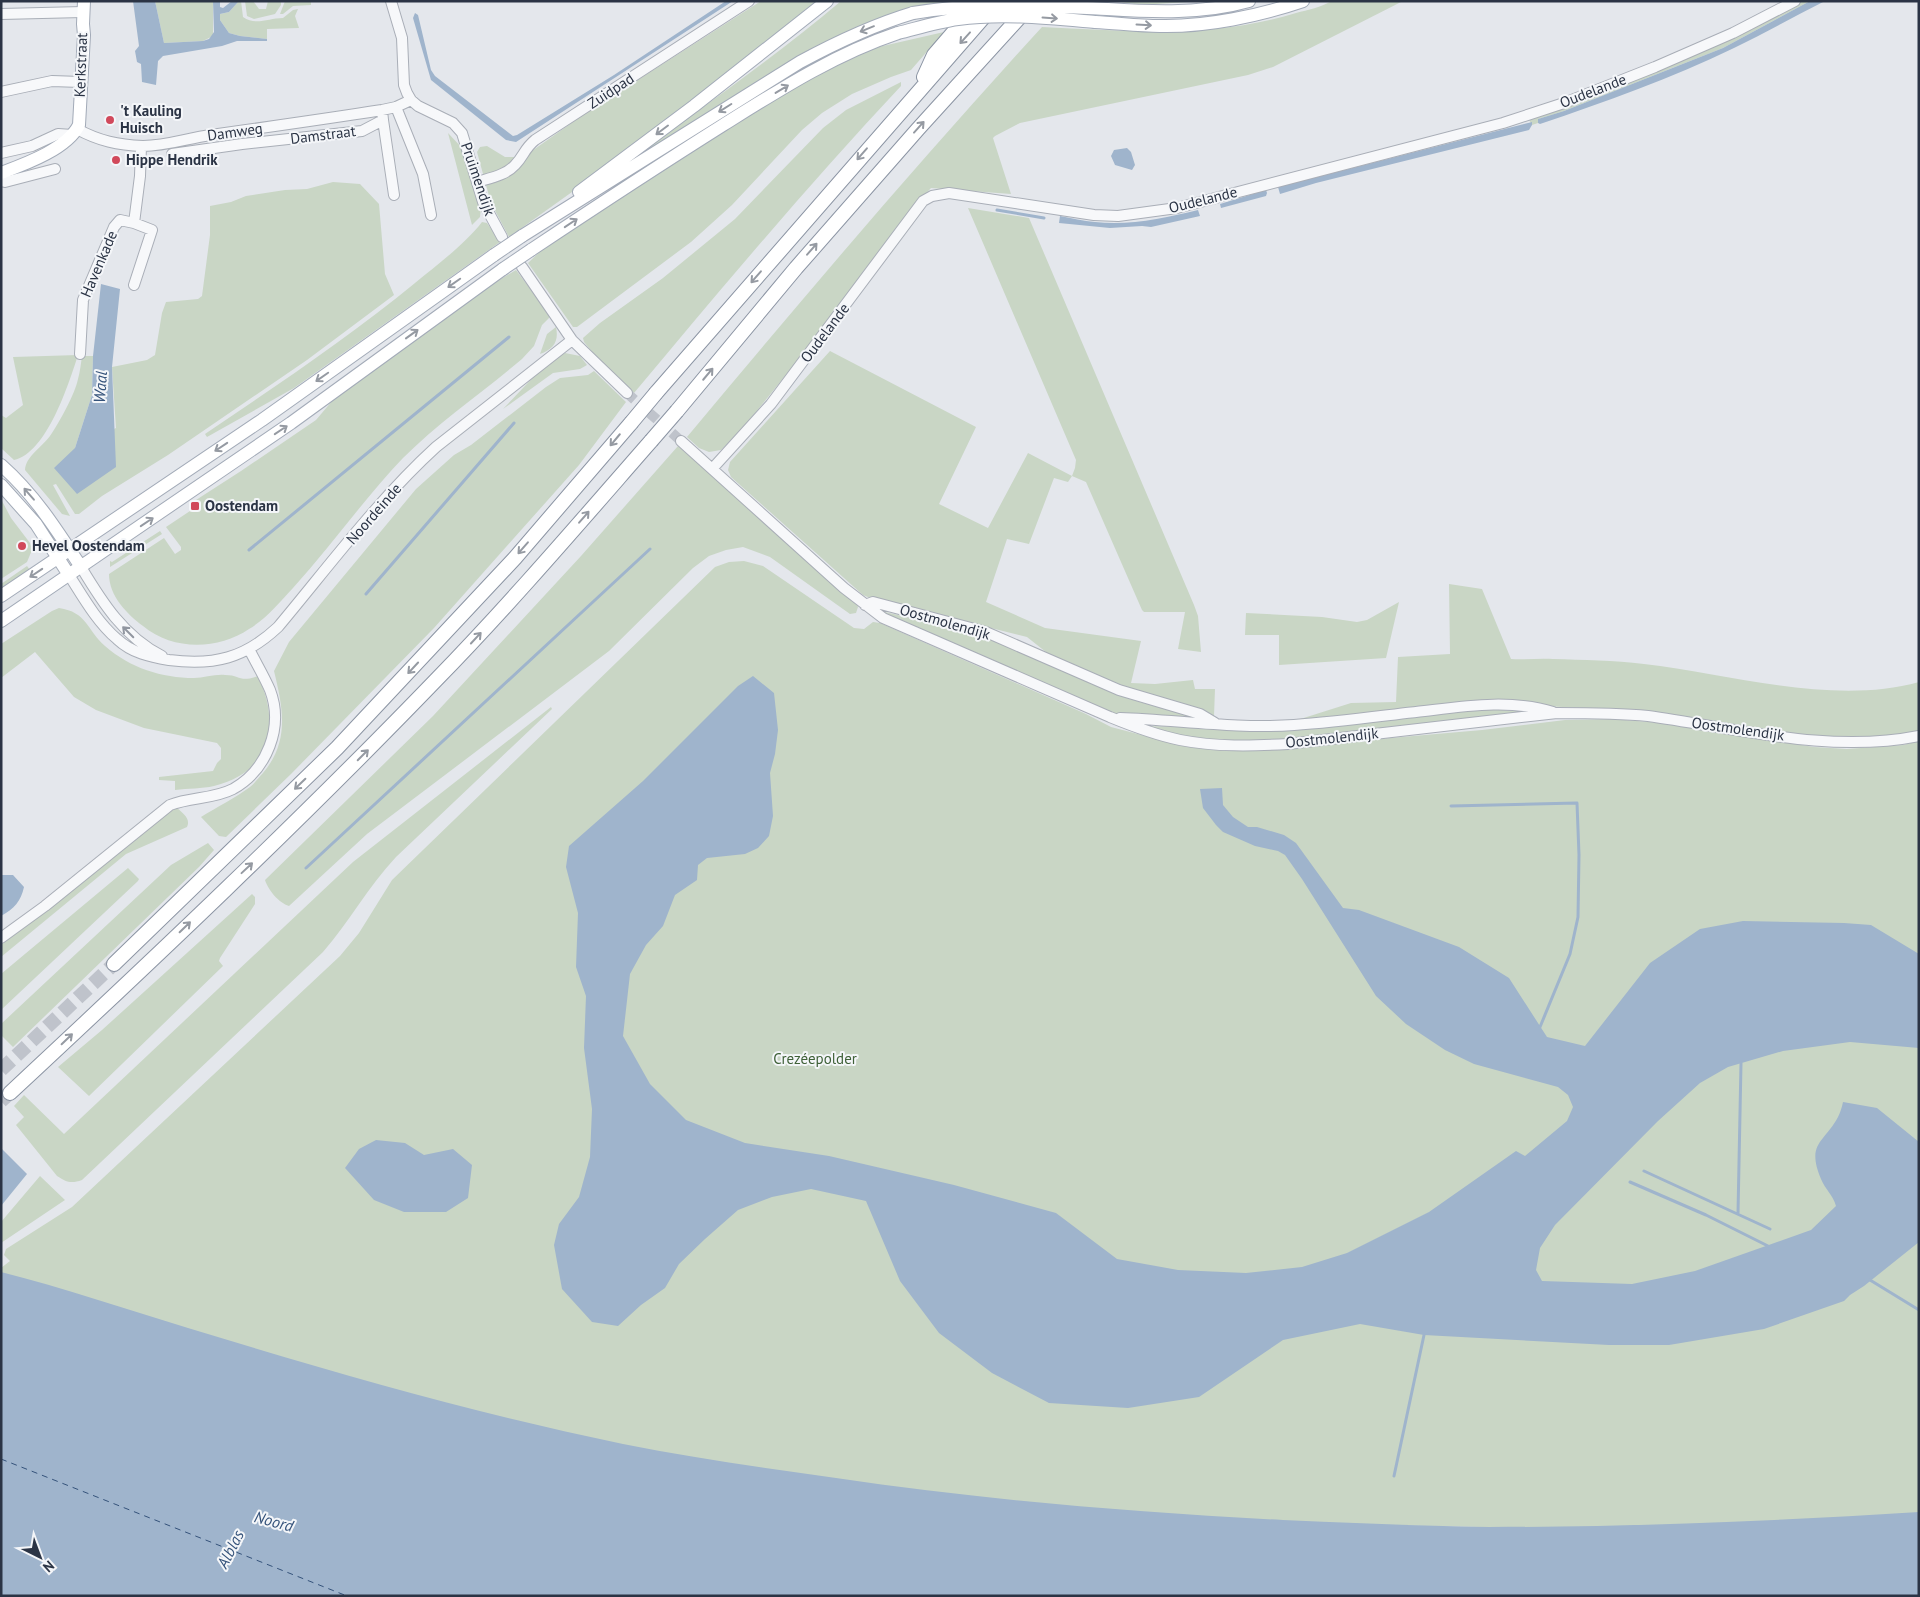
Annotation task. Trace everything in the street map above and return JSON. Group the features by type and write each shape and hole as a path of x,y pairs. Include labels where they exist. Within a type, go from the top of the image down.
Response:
{"highway":[{"path":"917,91 934,55 979,1"},
{"path":"114,964 337,748 514,558 997,1"},
{"path":"10,1093 304,814 411,706 531,578 677,412 796,268 1034,1"}],"main road":[{"path":"522,236 694,106 827,1"},
{"path":"1,596 262,420 522,236 800,62 842,39 913,14 964,6 1005,4 1149,12 1197,10 1250,1"},
{"path":"1,621 291,423 503,268 666,161 793,82 850,51 898,33 927,25 981,17 1049,18 1162,26 1250,16 1303,1"},
{"name":"Kerkstraat","path":"74,132 80,118 84,7"},
{"path":"1,173 39,157 74,132"},
{"name":"Noordeinde","path":"1,465 14,476 36,502 54,525 81,567"},
{"name":"Noordeinde","path":"1,486 36,524 69,575"}],"street":[{"path":"391,1 402,38 404,85 411,100"},
{"name":"Zuidpad","path":"477,182 507,172 520,159 526,147 535,140 749,1"},
{"name":"Oudelande","path":"712,469 770,404 923,201 932,196 949,192 1094,215 1118,216 1177,208 1512,120 1564,103 1655,67 1733,33 1795,1"},
{"path":"1,14 84,7"},
{"path":"1,92 52,81 80,82"},
{"name":"Damweg","path":"74,132 105,142 141,146 173,144 202,136 382,115 411,100"},
{"name":"Pruimendijk","path":"411,100 418,106 453,123 462,133 483,202 502,237"},
{"path":"396,107 423,174 431,215"},
{"path":"382,115 394,195"},
{"name":"Damstraat","path":"172,154 362,130 382,115"},
{"path":"1,153 32,146 58,134 74,132"},
{"path":"134,285 152,230 134,223 140,185 141,146"},
{"path":"1,181 5,182 55,169"},
{"name":"Havenkade","path":"80,354 83,300 114,227 120,220 134,223"},
{"path":"522,267 572,340 628,393"},
{"name":"Noordeinde","path":"69,575 103,625 130,649 148,657 193,663 211,662 228,658 249,649 264,640 278,627 421,461 572,340"},
{"name":"Oostmolendijk","path":"681,441 844,588 883,618 1110,717 1142,730 1179,740 1213,745 1252,746 1288,744 1557,713 1588,712 1645,716 1834,742 1877,741 1919,736"},
{"name":"Noordeinde","path":"81,567 116,620 133,638 147,648 172,660"},
{"name":"Oostmolendijk","path":"865,605 873,602 986,632 1119,690 1200,714 1218,724"},
{"path":"1,938 45,906 170,805 209,797 233,789 248,778 258,767 268,751 274,734 274,704 249,649"},
{"name":"Oostmolendijk","path":"1110,717 1257,726 1294,725 1491,705 1539,708 1557,713"}],"green space":[{"path":"155,1 213,1 213,36 203,41 164,43"},
{"path":"241,1 243,17 253,21 283,18 293,10 298,9 295,16 299,28 267,29 267,39 229,33 220,20 220,14 229,12"},
{"path":"245,1 253,1 259,9 266,9 268,1 281,1 281,5 275,14 254,19 247,16"},
{"path":"285,1 311,1 311,5 293,6 283,14 280,14"},
{"path":"761,1 820,1 607,167 509,237 491,203 477,152 480,147 487,146 505,157 515,157 529,153 580,117"},
{"path":"841,1 958,1 933,4 903,11 613,173 757,68"},
{"path":"1115,1 1203,1 1141,5"},
{"path":"1332,1 1403,1 1273,67 1248,75 1020,123 995,136 993,138 1011,194 931,188 910,211 814,340 739,433 721,450 709,452 699,448 687,437 862,230 1042,27 1138,31 1202,30 1265,21 1314,8"},
{"path":"1803,1 1810,1 1723,48 1564,111 1538,119 1538,123 1532,125 1528,118 1718,42"},
{"path":"944,32 911,70 852,94 822,113 802,130 732,205 691,242 577,327 573,327 528,263 553,239 730,124 834,64 874,48"},
{"path":"901,82 901,86 866,123 732,276 634,393 599,360 584,342 583,338 600,323 663,278 735,219 823,128 846,110"},
{"path":"448,133 464,150 481,207 480,217 472,225"},
{"path":"333,182 360,184 379,204 385,274 394,295 307,360 168,455 102,496 79,514 75,514 56,484 53,485 70,516 62,514 25,470 28,460 47,440 58,424 74,392 82,356 93,356 92,395 75,448 116,428 112,367 147,360 155,355 162,313 166,302 198,299 202,296 210,235 210,206 231,202 246,196 285,190 307,189"},
{"path":"968,208 1029,218 1194,605 1198,616 1201,652 1178,649 1185,612 1144,612 1142,610 1086,482 1072,476 1076,460"},
{"path":"482,222 487,223 500,242 294,388 207,437 205,434 312,361 390,303 450,254"},
{"path":"516,270 549,314 549,318 542,325 534,346 522,359 446,420 403,458 307,572 261,620 237,636 224,641 196,645 168,640 155,634 125,610 112,590 109,574 164,538 175,554 181,550 181,547 166,527 199,505 196,500 316,420 338,394 482,290"},
{"path":"556,327 557,336 554,344 549,350 540,354 547,334"},
{"path":"830,351 976,427 939,504 988,528 1028,453 1072,476 1068,482 1054,478 1029,544 1007,539 986,602 1045,628 1141,641 1131,683 1155,684 1193,680 1195,689 1215,689 1214,716 1127,690 1051,656 1027,637 863,595 731,477 728,470 730,462"},
{"path":"565,353 580,356 587,365 580,369 553,373 503,409 542,368"},
{"path":"78,355 62,399 46,431 37,445 26,455 14,460 1,448 1,415 6,418 23,405 13,357"},
{"path":"594,371 626,402 579,465 434,628 291,774 226,837 219,836 201,817 252,785 272,761 277,749 281,736 282,711 274,671 289,642 416,489 454,455 471,445 560,378 588,375"},
{"path":"678,446 856,602 858,607 856,613 850,614 770,557 743,547 709,556 693,568 609,651 367,834 289,906 274,896 265,880 433,716 581,556"},
{"path":"1,499 11,518 30,543 32,550 27,562 1,579"},
{"path":"160,531 162,534 110,567 110,561 112,562"},
{"name":"Crezéepolder","path":"744,561 763,566 854,628 864,629 873,622 880,623 1086,714 1111,727 1180,745 1253,750 1482,730 1565,720 1613,719 1661,723 1814,747 1847,749 1903,745 1919,741 1919,1515 1723,1531 1191,1522 815,1482 466,1416 1,1276 1,1268 10,1261 4,1255 6,1249 72,1207 340,956 359,933 392,880 715,567 729,562"},
{"path":"27,566 30,570 1,590 1,584"},
{"path":"1449,584 1482,589 1511,659 1599,660 1633,663 1782,686 1852,691 1886,689 1919,682 1919,732 1846,739 1802,735 1696,718 1621,710 1469,702 1291,722 1351,703 1396,702 1398,657 1450,654"},
{"path":"1399,602 1386,658 1279,665 1279,635 1245,635 1246,613 1322,617 1357,622 1367,620"},
{"path":"59,608 75,613 86,622 99,640 115,654 136,666 158,674 182,678 230,675 247,679 258,676 269,712 269,729 266,744 259,758 248,770 233,779 209,787 175,790 175,781 159,780 159,777 213,771 221,759 221,748 217,743 144,728 96,710 74,697 35,652 1,678 1,644"},
{"path":"881,611 986,636 1130,699 1202,720 1114,715"},
{"path":"551,707 552,709 396,857 376,880 323,952 82,1180 69,1182 57,1176 16,1125 24,1117 14,1106 24,1095 64,1134 353,862"},
{"path":"1489,709 1528,712 1271,741 1233,741 1176,735 1139,726 1205,727"},
{"path":"177,808 187,819 187,827 126,854 1,957 1,945 69,893 165,813"},
{"path":"208,843 214,850 199,867 13,1047 1,1035 1,1024 171,865"},
{"path":"128,868 139,879 138,881 1,1010 1,974"},
{"path":"252,894 255,897 255,904 220,958 219,961 223,966 89,1096 58,1067 102,1030"},
{"path":"40,1176 65,1200 1,1243 1,1222"}],"water":[{"path":"133,1 155,1 164,43 209,39 214,32 213,1 220,1 220,7 223,8 232,1 239,1 229,12 220,14 220,20 229,33 267,39 267,41 237,41 222,46 163,56 158,61 156,85 142,82 141,64 137,62 135,51 139,46"},
{"path":"726,1 733,1 516,142 506,140 431,80 413,18 415,13 418,15 431,70 435,76 513,136 614,75"},
{"path":"1810,1 1825,1 1711,59 1638,89 1540,124 1538,123 1538,119 1564,111 1723,48"},
{"path":"1532,122 1529,130 1316,183 1280,194 1278,187"},
{"path":"1127,148 1131,152 1135,165 1132,170 1115,165 1111,156 1114,150"},
{"path":"1266,190 1266,196 1221,208 1220,204"},
{"path":"1198,210 1200,216 1151,227 1110,228 1059,223 1060,216 1091,222 1121,223 1160,218"},
{"name":"Waal","path":"101,284 120,289 112,367 116,467 77,494 54,468 75,448 92,395 93,356"},
{"path":"753,676 774,693 778,730 770,773 773,816 769,836 758,848 745,854 707,858 698,865 697,880 675,895 663,926 646,945 630,974 623,1036 650,1084 686,1120 745,1143 829,1156 954,1185 1056,1213 1117,1259 1178,1270 1246,1273 1302,1267 1347,1253 1429,1212 1516,1151 1525,1156 1567,1121 1573,1107 1568,1095 1558,1087 1474,1064 1445,1050 1406,1024 1376,996 1285,855 1278,851 1255,846 1223,832 1203,808 1200,789 1222,788 1223,805 1233,817 1248,827 1257,827 1284,835 1296,843 1343,908 1359,910 1459,947 1509,978 1547,1037 1585,1046 1650,963 1700,929 1743,921 1871,925 1919,954 1919,1048 1850,1042 1783,1051 1728,1067 1700,1083 1658,1121 1555,1225 1540,1248 1536,1270 1542,1281 1632,1284 1695,1271 1811,1230 1836,1206 1821,1179 1815,1158 1819,1144 1833,1126 1843,1102 1877,1108 1919,1142 1919,1242 1844,1301 1764,1329 1669,1345 1609,1345 1424,1335 1360,1324 1283,1340 1199,1397 1128,1408 1049,1403 992,1373 939,1333 900,1281 866,1201 811,1189 772,1197 738,1210 679,1264 665,1288 641,1305 618,1326 592,1322 562,1289 554,1245 559,1224 579,1197 590,1157 592,1109 584,1048 586,996 576,967 578,913 566,867 569,846 643,781 738,686"},
{"path":"1,875 13,875 24,887 16,904 1,916"},
{"path":"376,1140 405,1143 424,1155 453,1149 472,1165 468,1198 446,1212 404,1212 374,1200 345,1168 359,1149"},
{"path":"1,1148 27,1174 1,1206"},
{"path":"1,1272 350,1376 459,1406 568,1432 676,1454 756,1467 947,1493 1171,1513 1283,1520 1437,1526 1650,1525 1919,1512 1919,1596 1,1596"}],"waterway":[{"path":"997,210 1044,218"},
{"path":"249,550 509,337"},
{"path":"366,594 514,423"},
{"path":"306,868 650,549"},
{"path":"1451,806 1577,803 1579,855 1578,917 1570,954 1540,1027"},
{"path":"1738,1213 1741,1063"},
{"path":"1644,1171 1770,1229"},
{"path":"1630,1182 1706,1215 1768,1246"},
{"path":"1870,1280 1919,1310"},
{"path":"1394,1476 1424,1335"}],"ferry route":[{"path":"1,1459 347,1596"}],"tunnel":[{"path":"627,393 681,441"},
{"path":"1,1070 114,964"},
{"path":"1,1101 10,1093"}],"place":[{"name":"'t Kauling Huisch","path":"110,120"},
{"name":"Hippe Hendrik","path":"116,160"},
{"name":"Oostendam","path":"195,506"},
{"name":"Hevel Oostendam","path":"22,546"}],"water label":[{"name":"Noord","path":"274,1521"},
{"name":"Alblas","path":"230,1549"}]}
